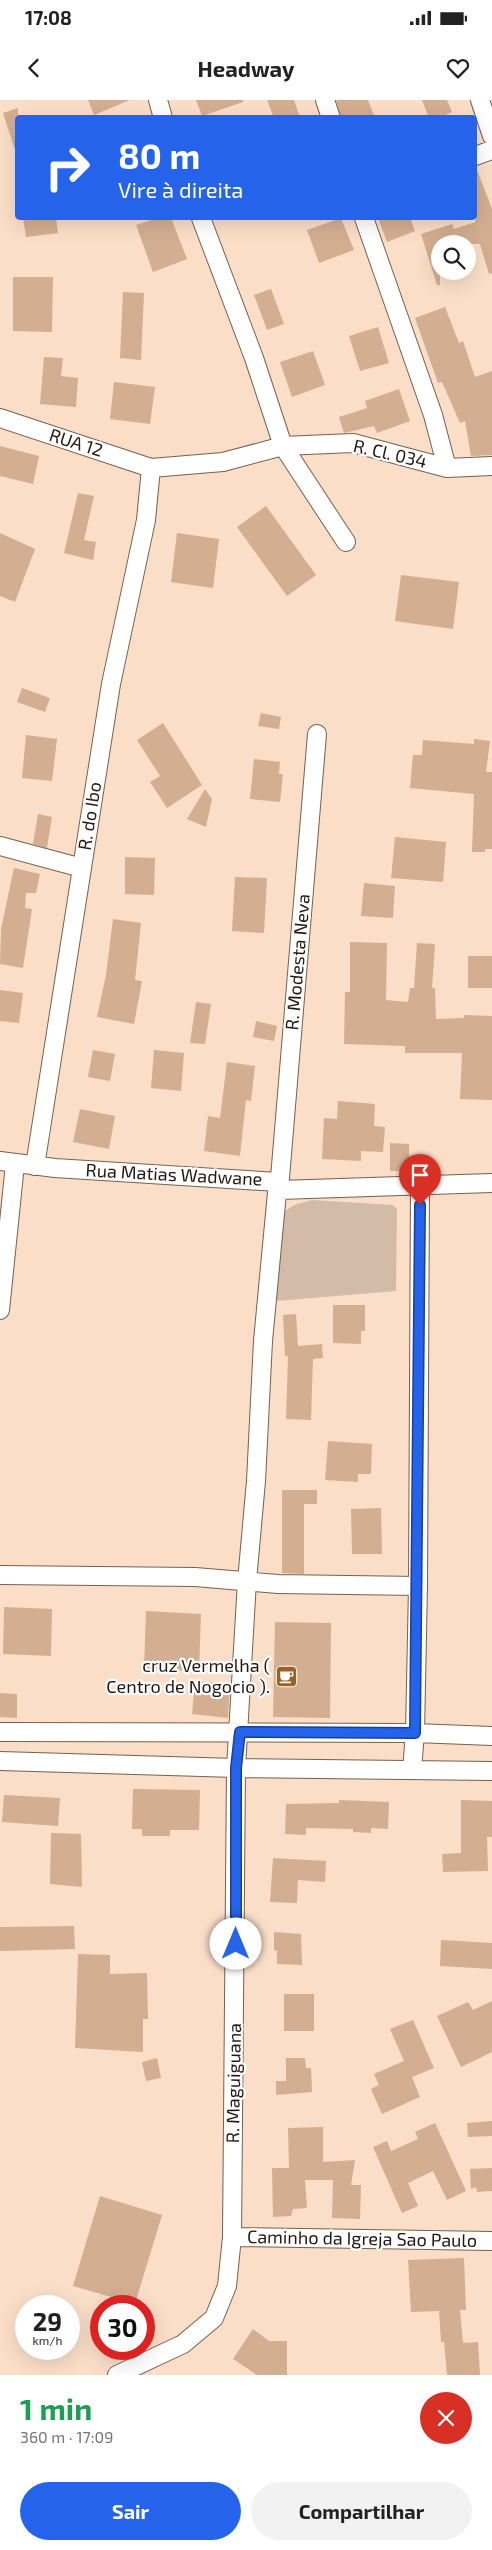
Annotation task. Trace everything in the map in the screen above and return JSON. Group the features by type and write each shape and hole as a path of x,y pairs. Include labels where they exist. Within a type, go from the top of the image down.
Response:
{"street":[{"path":"158,100 163,115"},
{"path":"325,100 330,115"},
{"path":"480,100 492,136"},
{"path":"477,155 492,150"},
{"path":"202,220 254,358 282,446 346,542"},
{"name":"R. Cl. 034","path":"151,468 223,462 282,446 352,443 447,468 433,415 365,220"},
{"name":"RUA 12","path":"0,418 151,468"},
{"path":"447,468 492,466"},
{"name":"R. do Ibo","path":"36,1166 110,684 146,520 151,468"},
{"name":"R. Modesta Neva","path":"247,1581 256,1481 263,1341 279,1186 317,734"},
{"path":"0,846 82,868"},
{"path":"0,1310 7,1163"},
{"name":"Rua Matias Wadwane","path":"7,1163 279,1186 492,1183"},
{"path":"412,1770 415,1733 418,1586 420,1185"},
{"path":"0,1575 195,1577 278,1584 418,1586"},
{"name":"R. Maguiguana","path":"117,2375 183,2344 214,2318 227,2286 232,2237 236,1768 240,1732 247,1581"},
{"path":"0,1732 415,1733 492,1736"},
{"path":"0,1761 236,1768 492,1771"},
{"name":"Caminho da Igreja Sao Paulo","path":"232,2237 492,2241"}],"shaded area":[{"path":"312,1200 393,1205 397,1209 396,1291 276,1301 279,1215 294,1205"}],"building":[{"path":"88,100 130,100 94,115"},
{"path":"196,100 243,100 243,102 202,115"},
{"path":"267,100 294,100 299,115 273,115"},
{"path":"336,100 368,100 374,115 340,115"},
{"path":"422,100 447,100 452,112 446,115 428,115"},
{"path":"18,108 18,115 15,115 15,150 3,113"},
{"path":"477,170 492,209 492,273 489,274 480,244 476,244 476,235 431,235 431,266 421,234 452,224 454,229 477,220"},
{"path":"23,220 56,220 58,233 26,237"},
{"path":"151,220 172,220 187,259 153,272 136,225"},
{"path":"335,220 342,220 354,250 319,263 307,230"},
{"path":"379,220 411,220 415,231 387,242"},
{"path":"13,277 53,277 52,332 13,331"},
{"path":"435,280 440,280 440,285 437,285"},
{"path":"271,289 284,324 267,330 254,295"},
{"path":"123,292 144,293 141,360 120,358"},
{"path":"445,307 459,343 463,341 475,377 492,371 492,455 471,456 465,421 460,423 442,382 438,383 415,318"},
{"path":"378,327 389,363 360,371 349,336"},
{"path":"313,351 325,385 292,397 280,362"},
{"path":"44,357 63,358 61,376 78,378 76,407 40,404"},
{"path":"114,382 155,387 150,424 110,419"},
{"path":"399,389 410,421 377,433 374,426 344,433 339,417 367,408 365,401"},
{"path":"0,446 39,456 33,484 0,476"},
{"path":"78,493 94,496 84,540 96,542 93,560 64,553"},
{"path":"266,506 316,575 287,596 237,527"},
{"path":"0,533 35,549 15,602 0,596"},
{"path":"177,533 219,539 213,588 171,582"},
{"path":"401,575 459,582 453,629 395,621"},
{"path":"22,688 50,698 45,712 17,702"},
{"path":"261,713 281,717 279,729 258,726"},
{"path":"163,723 202,785 167,808 150,782 160,776 137,740"},
{"path":"26,735 57,739 52,781 22,778"},
{"path":"474,739 490,741 486,772 492,772 492,849 485,849 485,852 472,852 474,794 410,788 413,755 422,755 423,740 474,744"},
{"path":"254,759 280,762 279,774 283,774 280,802 250,799"},
{"path":"205,789 212,799 206,827 187,819"},
{"path":"38,814 52,817 47,848 33,844"},
{"path":"395,837 446,842 443,882 391,878"},
{"path":"125,857 155,858 154,895 125,894"},
{"path":"14,868 40,874 36,893 26,893 25,908 32,909 23,968 0,964 1,929"},
{"path":"235,877 267,878 264,933 232,931"},
{"path":"364,883 395,886 393,918 361,916"},
{"path":"113,919 141,923 135,980 142,981 134,1024 97,1017 106,975"},
{"path":"350,942 387,943 386,1000 408,1002 410,988 414,988 417,943 435,944 432,988 435,988 436,1019 464,1018 464,1015 492,1016 492,1100 460,1099 462,1053 405,1053 405,1046 344,1044 345,992 350,992"},
{"path":"468,956 492,956 492,988 468,988"},
{"path":"0,990 23,993 19,1023 0,1021"},
{"path":"196,1002 211,1004 205,1044 190,1043"},
{"path":"256,1021 277,1026 274,1041 253,1037"},
{"path":"93,1050 115,1054 110,1081 88,1077"},
{"path":"154,1050 184,1053 181,1091 151,1088"},
{"path":"227,1062 255,1066 251,1101 246,1100 240,1156 204,1151 208,1116 220,1118"},
{"path":"338,1101 375,1104 374,1126 385,1127 383,1152 361,1151 361,1161 322,1159 324,1118 337,1119"},
{"path":"80,1109 115,1116 109,1149 73,1142"},
{"path":"390,1143 409,1144 409,1171 390,1171"},
{"path":"333,1305 365,1305 365,1331 361,1331 361,1344 333,1343"},
{"path":"296,1314 298,1346 322,1344 323,1358 313,1359 311,1420 286,1419 288,1356 285,1356 283,1315"},
{"path":"328,1441 372,1444 371,1474 358,1474 358,1482 325,1480"},
{"path":"282,1490 317,1490 317,1504 304,1504 304,1574 282,1573"},
{"path":"381,1508 382,1554 352,1554 351,1509"},
{"path":"4,1607 52,1609 51,1656 3,1654"},
{"path":"146,1611 201,1614 199,1671 144,1669"},
{"name":"cruz Vermelha ( Centro de Nogocio ).","path":"275,1622 331,1623 330,1718 273,1717"},
{"path":"195,1681 230,1684 228,1718 192,1714"},
{"path":"0,1693 17,1694 17,1718 0,1717"},
{"path":"133,1789 200,1790 199,1830 170,1830 170,1836 142,1836 142,1829 132,1829"},
{"path":"4,1795 60,1798 58,1826 2,1822"},
{"path":"339,1800 389,1802 388,1829 371,1828 371,1833 353,1832 353,1829 306,1828 306,1835 285,1834 286,1804 339,1803"},
{"path":"461,1800 492,1801 492,1837 487,1837 488,1871 443,1872 442,1854 461,1853"},
{"path":"51,1833 81,1834 82,1887 50,1884"},
{"path":"273,1858 326,1861 325,1882 298,1880 297,1903 270,1902"},
{"path":"74,1926 75,1949 0,1951 0,1927"},
{"path":"274,1932 301,1934 302,1965 277,1964 277,1951 274,1950"},
{"path":"441,1940 492,1943 492,1969 440,1966"},
{"path":"78,1954 110,1955 110,1974 147,1973 148,2019 143,2019 143,2052 75,2048"},
{"path":"284,1994 314,1994 314,2031 284,2031"},
{"path":"492,2001 492,2052 461,2067 437,2016 468,2002 473,2010"},
{"path":"413,2020 434,2068 412,2077 420,2097 382,2114 371,2089 379,2085 374,2074 404,2061 390,2029"},
{"path":"157,2058 161,2078 146,2081 142,2062"},
{"path":"286,2058 305,2058 306,2068 311,2068 312,2092 276,2095 276,2081 286,2081"},
{"path":"492,2121 492,2136 468,2137 467,2123"},
{"path":"435,2123 466,2191 447,2200 433,2171 408,2183 418,2206 402,2213 373,2147 387,2141 391,2151 418,2139 415,2132"},
{"path":"323,2127 323,2162 355,2160 351,2185 361,2185 360,2219 332,2218 333,2180 305,2180 307,2208 293,2209 291,2216 273,2217 272,2168 289,2168 288,2128"},
{"path":"492,2168 492,2191 477,2192 476,2187 471,2189 470,2169"},
{"path":"100,2196 162,2215 138,2295 104,2295 73,2286"},
{"path":"464,2258 466,2310 460,2310 463,2343 478,2342 480,2375 447,2375 444,2342 441,2342 439,2311 411,2312 408,2260"},
{"path":"253,2329 269,2341 287,2341 287,2375 257,2375 233,2359"}],"place":[{"name":"cruz Vermelha ( Centro de Nogocio ).","path":"286,1676"}],"route":[{"path":"236,1944 236,1768 240,1732 415,1733 418,1586 420,1205"}]}
